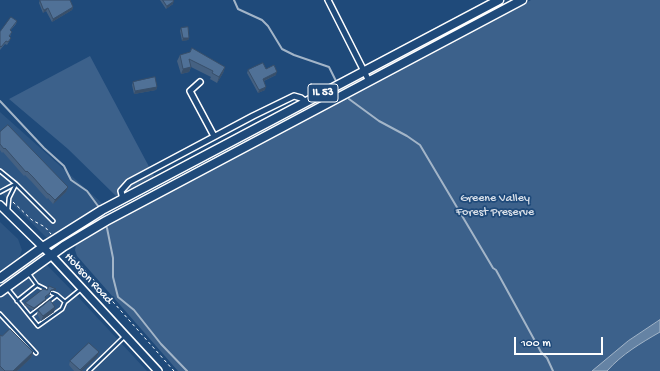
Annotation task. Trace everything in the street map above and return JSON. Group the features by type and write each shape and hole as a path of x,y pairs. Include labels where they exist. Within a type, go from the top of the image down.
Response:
{"main road":[{"name":"IL 53","path":"0,278 43,247 123,199 499,0"},
{"name":"IL 53","path":"3,290 80,236 144,199 522,0"},
{"name":"Hobson Road","path":"0,205 51,255 158,371"}],"street":[{"path":"328,0 369,81"},
{"path":"200,82 190,90 214,136"},
{"path":"123,199 121,191 129,182 214,136 294,96 297,96 306,102"}],"lane":[{"path":"0,171 16,184 53,220"},
{"path":"0,192 16,184"},
{"path":"8,212 9,198 16,184"},
{"path":"27,272 37,285 45,289"},
{"path":"17,300 37,285"},
{"path":"3,290 17,300 38,326 62,309 65,302 82,288"},
{"path":"52,293 57,295 65,302"},
{"path":"30,316 57,295"},
{"path":"0,314 1,318 36,353"},
{"path":"89,371 125,335"}],"path":[{"path":"11,200 32,220 46,226 51,234"},
{"path":"71,254 174,371"}],"shaded area":[{"path":"0,112 104,205 47,238 0,192"},
{"path":"0,222 18,239 22,250 19,258 0,272"},
{"path":"47,265 147,371 0,371 0,298"},
{"path":"660,320 660,332 625,354 607,371 592,371 628,341"}],"green space":[{"name":"Greene Valley Forest Preserve","path":"531,0 660,0 660,371 178,371 77,256 75,250 76,245 80,241 145,204"},
{"path":"90,56 154,176 116,196 68,149 9,99"}],"building":[{"path":"40,0 70,0 73,7 53,19 48,8 44,10"},
{"path":"163,0 173,0 174,1 167,6"},
{"path":"11,17 17,21 10,30 12,32 9,36 11,38 1,47 0,32"},
{"path":"188,27 189,38 183,38 181,28"},
{"path":"192,48 225,67 219,77 212,73 213,71 189,59 191,67 183,69 180,55 190,52"},
{"path":"263,63 266,69 274,65 277,72 263,79 266,87 259,90 248,70"},
{"path":"155,77 157,87 135,91 133,82"},
{"path":"8,125 68,187 55,200 0,144 0,132"},
{"path":"49,286 56,289 51,290 45,297 46,299 34,308 25,303 43,289 47,290"},
{"path":"50,300 55,307 43,316 38,310"},
{"path":"10,329 33,352 13,371 5,371 0,366 0,335 2,336"},
{"path":"89,343 99,352 80,370 70,361"}],"waterway":[{"path":"234,0 238,9 262,20 268,26 282,49 294,55 329,67 336,81"},
{"path":"349,99 379,121 420,145 493,268 496,270 553,371"},
{"path":"0,101 44,148 64,166 71,180 87,191 98,206"},
{"path":"107,228 113,258 113,277 118,297 134,310 161,344 187,371"}]}
